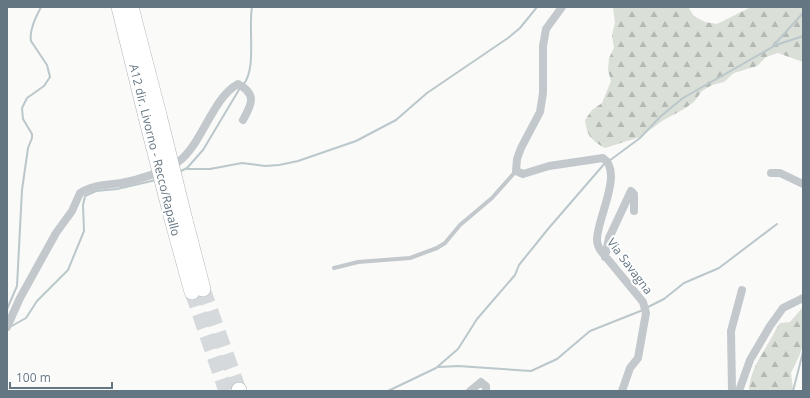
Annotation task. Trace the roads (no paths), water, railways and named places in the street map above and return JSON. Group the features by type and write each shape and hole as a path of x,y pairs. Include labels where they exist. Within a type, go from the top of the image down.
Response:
{"highway":[{"name":"A12 dir. Livorno - Recco/Rapallo","path":"119,7 152,116"},
{"path":"131,7 152,116 198,290"}],"street":[{"path":"516,171 519,154 540,112 543,46 546,29 562,7"},
{"path":"7,327 20,298 56,233 72,211 80,193 97,186 122,183 144,177 178,162 190,149 227,94 238,84 250,94 252,100 243,120"},
{"name":"Via Savagna","path":"516,171 518,174 523,174 549,166 603,158 608,161 612,170 607,200 598,226 597,242 605,257 643,302 646,313 638,358 630,368 622,391"},
{"path":"771,173 780,173 803,184"},
{"path":"605,257 609,238 631,191 634,194 634,211"},
{"path":"732,391 731,331 742,290"},
{"path":"739,391 750,360 770,326 783,308 803,298"},
{"path":"470,391 481,382 486,386 486,391"}],"lane":[{"path":"334,268 358,262 410,258 437,248 445,243 460,225 492,198 516,171"}],"waterway":[{"path":"7,309 17,286 22,190 28,148 32,138 32,134 23,119 22,108 27,98 44,86 50,77 47,65 31,41 32,28 41,7"},
{"path":"243,85 250,69 252,7"},
{"path":"187,169 210,169 242,163 265,166 279,165 298,161 356,141 396,120 427,93 508,38 520,28 537,7"},
{"path":"774,45 803,13"},
{"path":"609,161 640,138 661,116 683,98 776,45 803,36"},
{"path":"179,172 187,168 203,150 240,88"},
{"path":"388,391 436,368 458,349 477,319 515,275 519,265 605,163"},
{"path":"10,327 26,318 37,301 68,270 84,231 83,205 85,196 96,191 117,189 156,180"},
{"path":"646,308 664,299 684,283 719,268 777,224"},
{"path":"439,367 458,366 531,371 557,359 590,331 643,310"},
{"path":"793,391 803,352"}],"tunnel":[{"path":"203,289 239,390"},
{"path":"192,292 226,391"}]}
